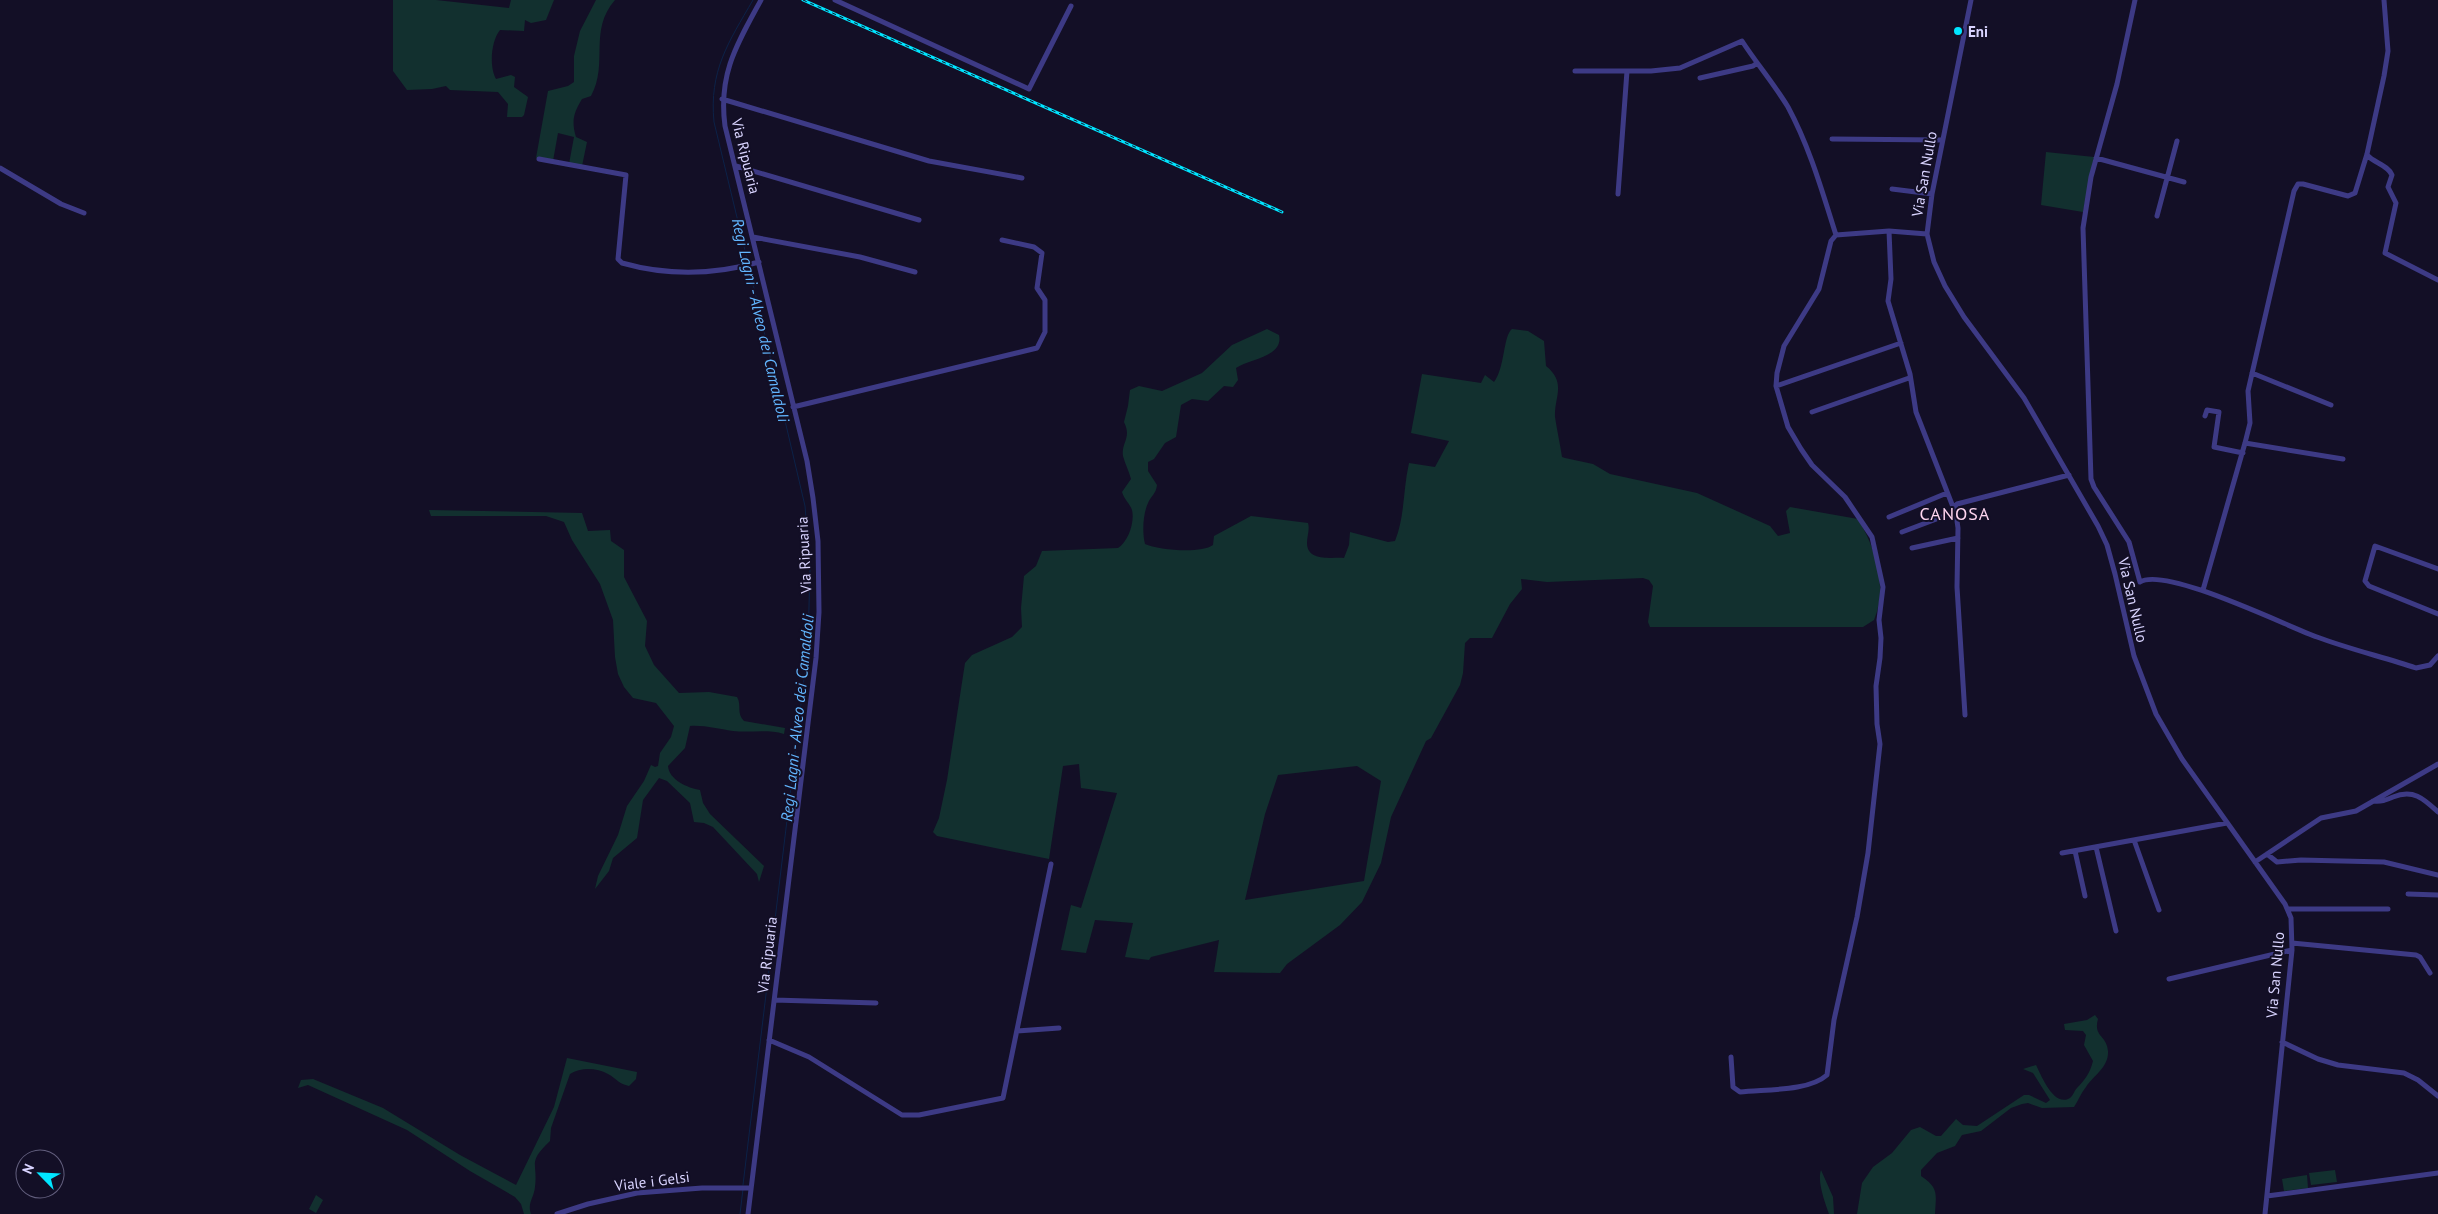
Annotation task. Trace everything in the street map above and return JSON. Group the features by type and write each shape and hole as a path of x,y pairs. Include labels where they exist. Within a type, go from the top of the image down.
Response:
{"street":[{"name":"Via Ripuaria","path":"748,1214 815,668 819,612 818,541 813,498 793,407 757,262 753,237 725,126 722,99 723,86 730,60 762,0"},
{"path":"835,0 1029,89 1071,6"},
{"name":"Via San Nullo","path":"1971,0 1942,140 1927,234 1934,262 1949,293 2024,398 2107,545 2134,656 2156,714 2182,759 2288,908 2293,930 2292,950 2265,1214"},
{"path":"2135,0 2117,84 2096,158 2086,204 2083,241 2091,479 2094,487 2129,542 2140,582 2148,579 2182,584 2203,590 2232,604 2270,616 2316,637 2416,668 2430,665 2438,656"},
{"path":"2203,590 2250,423 2248,391 2295,187 2303,184 2352,196 2358,187 2367,156 2388,51 2384,0"},
{"path":"1575,71 1680,68 1742,41 1777,90 1803,136 1812,158 1836,235"},
{"path":"1700,78 1753,66 1757,63"},
{"path":"1618,194 1626,71"},
{"path":"722,99 929,162 1022,178"},
{"path":"1832,139 1942,140"},
{"path":"2157,216 2176,141"},
{"path":"2367,156 2390,170 2392,175 2388,187 2396,203 2385,253 2438,280"},
{"path":"2096,158 2184,182"},
{"path":"539,160 626,175 618,259 622,263 677,273 720,270 757,262"},
{"path":"736,166 919,220"},
{"path":"0,168 62,204 84,213"},
{"path":"1892,189 1932,194"},
{"path":"1888,231 1891,279 1888,301 1901,343 1916,412 1940,469 1955,512 1958,538 1957,587 1965,715"},
{"path":"1731,1057 1733,1087 1740,1092 1803,1086 1817,1082 1827,1075 1834,1020 1857,917 1868,852 1868,831 1880,744 1877,724 1876,686 1880,658 1881,638 1879,620 1883,587 1875,544 1844,497 1812,465 1788,427 1776,386 1777,373 1784,346 1819,289 1831,241 1836,235 1888,231 1927,234"},
{"path":"753,237 860,257 915,272"},
{"path":"793,407 1038,348 1045,332 1044,300 1037,288 1042,253 1034,247 1002,240"},
{"path":"1776,386 1901,343"},
{"path":"2252,373 2332,405"},
{"path":"1812,412 1909,378"},
{"path":"2205,416 2207,410 2219,412 2214,447 2243,452"},
{"path":"2245,444 2343,459"},
{"path":"1955,512 1957,504 2069,475"},
{"path":"1889,517 1947,493"},
{"path":"1902,532 1955,512"},
{"path":"1912,548 1958,538"},
{"path":"2438,569 2376,546 2365,581 2368,586 2438,614"},
{"path":"2255,862 2321,818 2356,811 2438,764"},
{"path":"2373,801 2381,802 2402,794 2413,794 2438,812"},
{"path":"2062,853 2228,823"},
{"path":"2134,840 2159,910"},
{"path":"2096,847 2116,931"},
{"path":"2075,851 2084,896"},
{"path":"2267,854 2277,862 2301,860 2380,862 2438,875"},
{"path":"769,1040 809,1057 895,1112 910,1116 1003,1098 1051,864"},
{"path":"2408,894 2438,894"},
{"path":"2288,908 2388,909"},
{"path":"2292,942 2416,955 2422,959 2430,973"},
{"path":"2169,979 2292,950"},
{"path":"774,1000 876,1003"},
{"path":"1017,1031 1059,1028"},
{"path":"2282,1042 2318,1059 2338,1065 2404,1073 2418,1080 2438,1096"},
{"path":"2267,1196 2438,1173"},
{"name":"Viale i Gelsi","path":"558,1214 588,1204 637,1193 736,1187 751,1188"}],"green space":[{"path":"393,0 436,0 509,8 511,0 554,0 546,20 531,23 525,20 524,31 500,30 493,47 492,68 496,79 511,75 515,77 514,87 528,97 524,115 522,117 507,117 508,104 498,92 450,90 446,86 432,89 407,90 393,71"},
{"path":"596,0 615,0 602,23 599,71 596,84 591,96 582,99 574,117 576,137 587,142 582,166 569,164 574,137 558,133 553,161 536,158 548,91 568,86 574,82 574,56 580,31"},
{"path":"2046,152 2094,157 2083,212 2041,205"},
{"path":"1267,329 1279,335 1279,342 1271,353 1236,368 1238,380 1233,387 1224,386 1208,401 1192,399 1181,405 1176,437 1165,443 1154,459 1148,462 1148,471 1157,485 1156,491 1148,503 1145,512 1143,529 1145,544 1159,548 1179,550 1207,548 1213,545 1214,536 1251,516 1308,523 1308,549 1311,553 1321,557 1344,558 1349,545 1350,532 1388,542 1395,541 1401,522 1409,463 1435,467 1449,441 1411,433 1422,374 1481,383 1485,375 1494,382 1498,376 1507,338 1512,329 1528,331 1544,341 1546,366 1556,378 1558,384 1555,417 1562,457 1593,464 1610,474 1697,493 1770,526 1778,536 1790,533 1786,511 1790,507 1858,519 1875,555 1878,568 1880,595 1874,620 1863,627 1650,627 1648,622 1653,586 1649,580 1643,578 1547,582 1521,579 1522,589 1510,604 1492,638 1470,638 1465,643 1463,673 1460,685 1431,738 1426,741 1391,817 1381,863 1362,902 1340,925 1287,964 1280,973 1214,972 1219,940 1151,957 1149,960 1125,957 1133,923 1095,920 1086,953 1061,950 1071,905 1081,908 1117,793 1081,788 1079,764 1063,766 1049,859 937,836 933,832 939,818 947,780 965,663 972,655 1012,637 1022,627 1021,608 1024,576 1036,566 1042,551 1118,548 1128,537 1133,515 1122,492 1131,479 1123,456 1123,447 1127,436 1124,422 1130,390 1139,386 1162,391 1202,373 1232,345","holes":["1357,766 1381,781 1364,881 1245,900 1265,814 1278,775"]},
{"path":"429,510 582,513 588,531 610,530 611,541 624,550 624,577 647,621 645,646 654,665 679,693 709,692 737,697 740,715 744,721 785,728 784,734 690,726 685,748 668,766 675,779 700,790 703,803 710,814 764,866 759,882 757,874 713,827 704,823 694,822 690,803 667,781 659,778 643,800 637,838 613,858 609,871 595,889 598,876 618,835 627,806 644,781 651,765 658,766 660,753 671,737 674,726 656,703 633,698 624,687 618,674 615,657 613,620 600,584 572,540 564,522 546,516 431,516"},
{"path":"2095,1015 2098,1019 2097,1029 2107,1046 2108,1057 2104,1066 2084,1089 2074,1107 2042,1108 2028,1103 2022,1104 2011,1108 1981,1131 1962,1135 1955,1146 1937,1153 1921,1170 1921,1176 1934,1188 1935,1214 1857,1214 1862,1183 1873,1167 1892,1153 1911,1130 1920,1127 1936,1136 1941,1136 1956,1119 1963,1125 1977,1126 2024,1095 2029,1095 2046,1103 2050,1100 2033,1073 2023,1069 2036,1065 2054,1095 2064,1100 2070,1098 2087,1076 2093,1061 2084,1045 2086,1035 2083,1031 2065,1030 2064,1024 2087,1020"},
{"path":"567,1058 637,1072 636,1079 629,1086 599,1070 584,1069 570,1074 551,1128 550,1141 536,1159 535,1187 530,1204 531,1214 524,1214 521,1204 515,1197 470,1171 407,1130 308,1085 298,1088 301,1080 313,1079 383,1108 460,1155 516,1185 554,1107"},
{"path":"1821,1170 1833,1197 1834,1214 1829,1214 1824,1198 1820,1180"},
{"path":"2335,1170 2337,1182 2311,1185 2309,1173"},
{"path":"2307,1175 2308,1188 2284,1191 2282,1179"},
{"path":"316,1195 323,1200 316,1213 309,1209"}],"waterway":[{"name":"Regi Lagni - Alveo dei Camaldoli","path":"748,263 714,122 713,104 714,87 722,58 753,0"},
{"name":"Regi Lagni - Alveo dei Camaldoli","path":"743,1185 808,646 810,567 805,506 749,267"},
{"name":"Regi Lagni - Alveo dei Camaldoli","path":"740,1214 743,1189"}],"railway":[{"path":"803,0 1282,212"}],"place":[{"name":"Eni","path":"1958,31"}],"district":[{"name":"CANOSA","path":"1955,513"}]}
